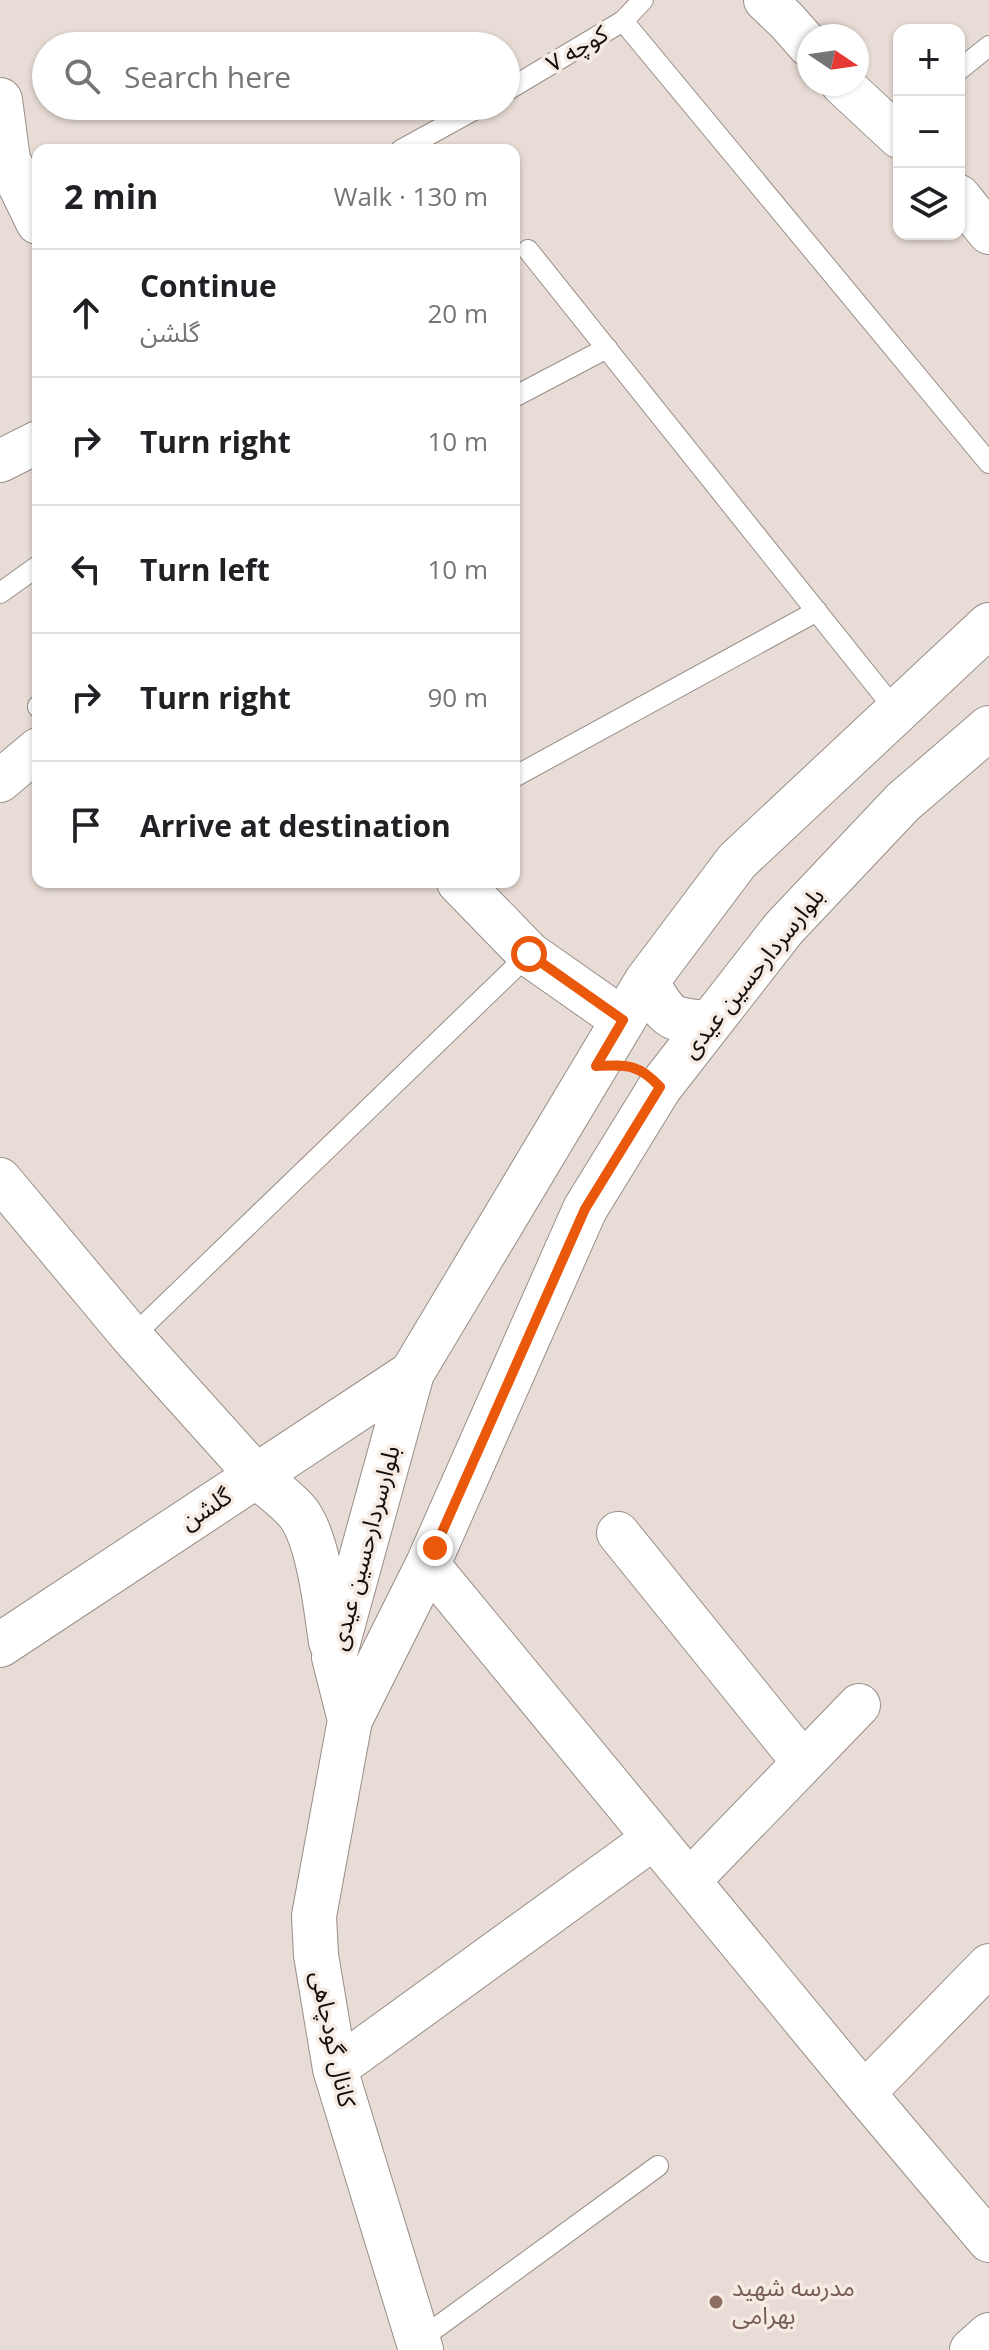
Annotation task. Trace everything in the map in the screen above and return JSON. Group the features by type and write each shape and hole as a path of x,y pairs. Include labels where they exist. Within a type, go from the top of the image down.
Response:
{"street":[{"path":"765,0 797,32"},
{"path":"857,96 893,125"},
{"path":"0,100 8,160 32,210"},
{"path":"965,203 989,233"},
{"path":"0,461 32,445"},
{"name":"بلوارسردارحسین عیدی","path":"350,1720 334,1657 412,1373 646,982 737,861 989,625"},
{"name":"بلوارسردارحسین عیدی","path":"350,1720 428,1564 585,1209 660,1087 784,928 903,802 989,728"},
{"path":"0,781 32,754"},
{"path":"465,888 529,954 623,1020"},
{"path":"646,982 667,1014 682,1021 710,1023"},
{"path":"596,1066 629,1065 647,1073 660,1087"},
{"path":"9,1206 257,1476 299,1515 313,1547 322,1580 334,1657"},
{"name":"گلشن","path":"0,1645 412,1373"},
{"path":"618,1533 803,1762"},
{"path":"428,1564 989,2241"},
{"path":"689,1881 859,1705"},
{"name":"کانال گودچاهی","path":"350,1720 314,1916 316,1955 335,2069 420,2346"},
{"path":"335,2069 654,1838"},
{"path":"864,2093 989,1965"},
{"path":"971,2350 989,2334"}],"lane":[{"name":"کوچه ۷","path":"520,83 623,21 643,0"},
{"path":"623,21 989,463"},
{"path":"965,65 989,46"},
{"path":"412,144 456,120"},
{"path":"528,250 897,712"},
{"path":"520,394 607,348"},
{"path":"0,593 32,570"},
{"path":"520,774 817,611"},
{"path":"132,1337 529,954"},
{"path":"420,2346 658,2166"}],"place":[{"name":"مدرسه شهید بهرامی","path":"716,2302"}],"route":[{"path":"435,1548 585,1209 660,1087 647,1073 629,1065 596,1066 623,1020 529,954"}]}
